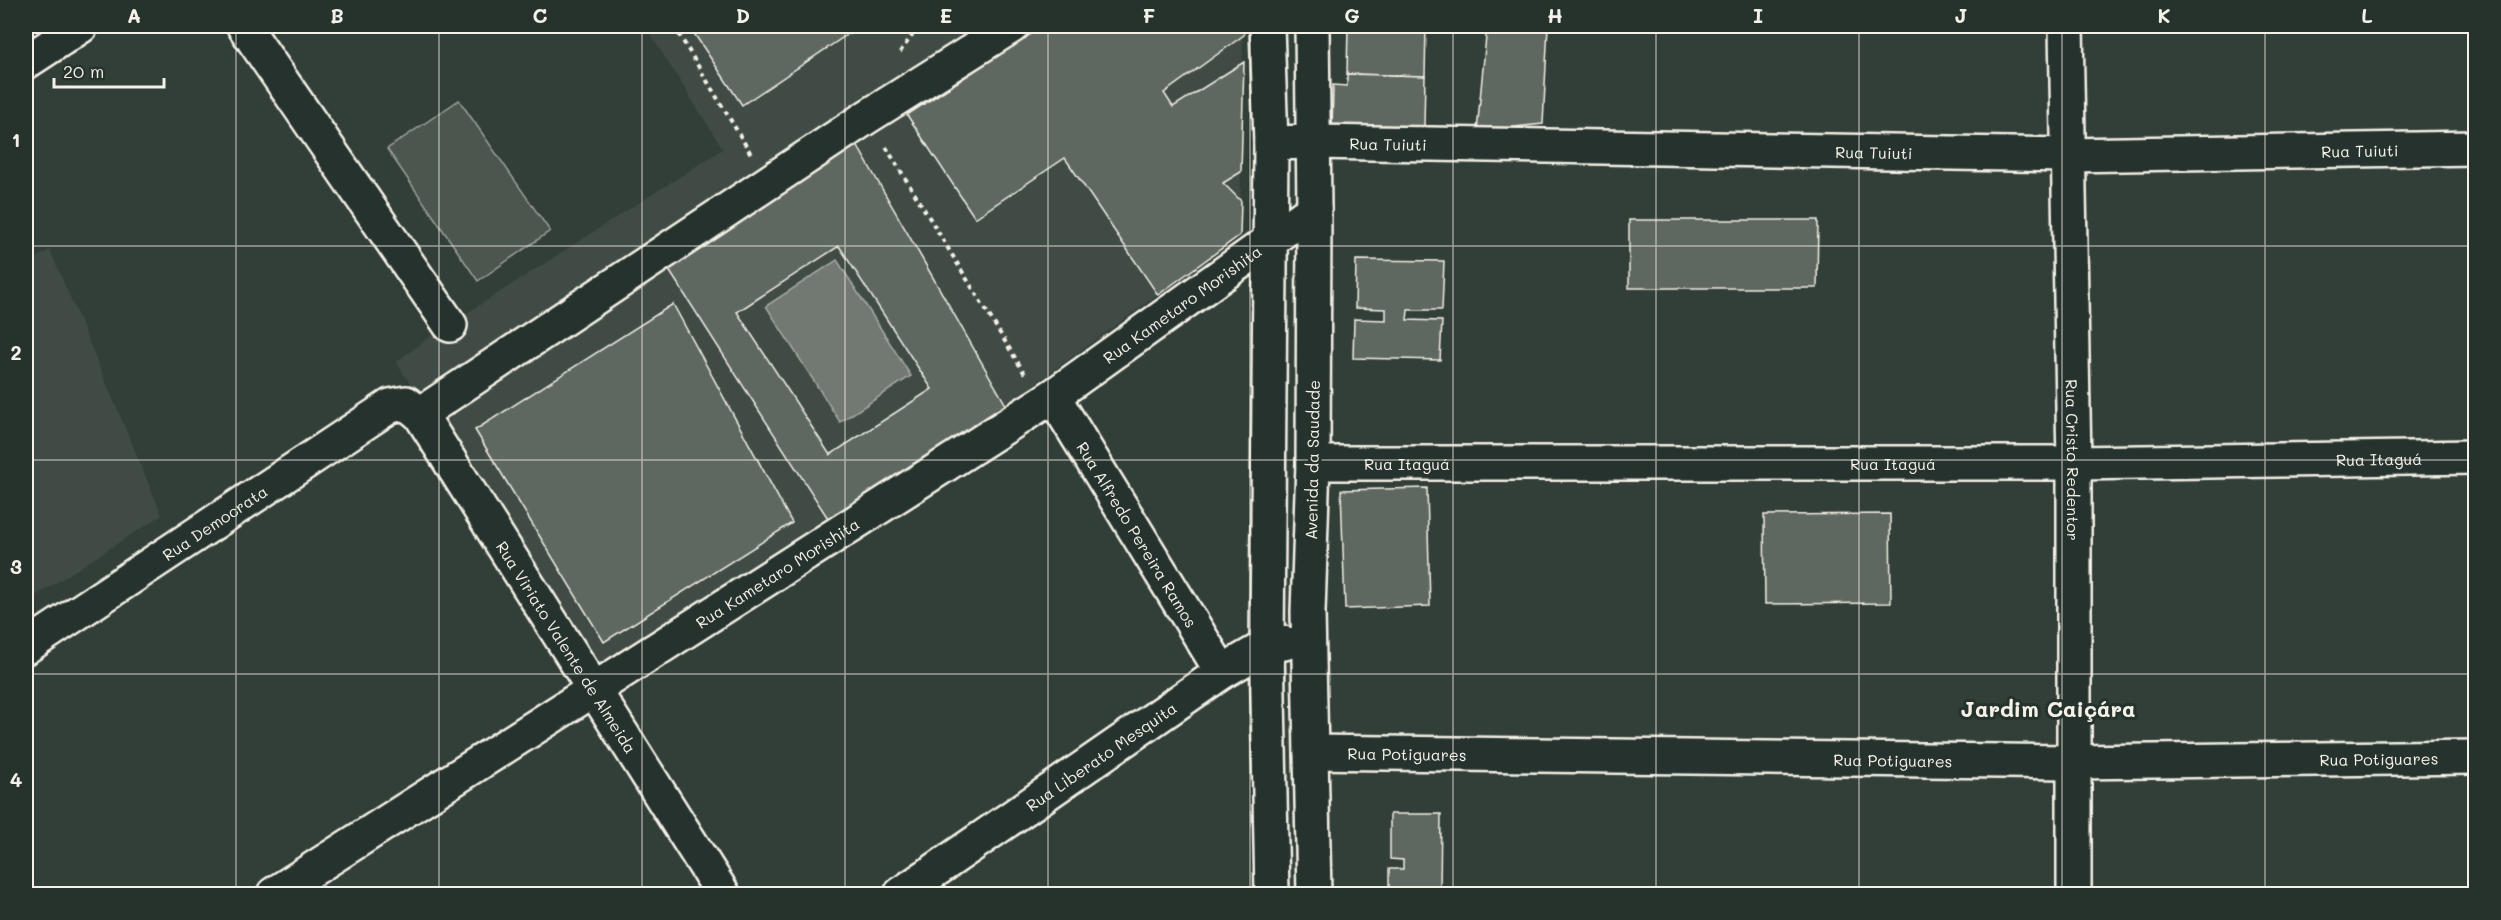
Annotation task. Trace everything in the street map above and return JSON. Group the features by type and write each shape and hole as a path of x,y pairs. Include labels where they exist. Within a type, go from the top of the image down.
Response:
{"street":[{"path":"26,62 81,26"},
{"path":"244,26 450,325"},
{"name":"Rua Democrata","path":"26,647 390,406 413,409 1012,26"},
{"path":"1268,26 1272,240 1267,646 1272,894"},
{"name":"Avenida da Saudade","path":"1312,26 1313,463 1309,638 1314,894"},
{"name":"Rua Cristo Redentor","path":"2066,26 2074,462 2072,762 2074,894"},
{"name":"Rua Tuiuti","path":"1271,143 2067,155 2475,148"},
{"name":"Rua Kametaro Morishita","path":"274,894 1048,399 1314,209"},
{"name":"Rua Alfredo Pereira Ramos","path":"1048,399 1222,672"},
{"name":"Rua Viriato Valente de Almeida","path":"413,409 723,894"},
{"name":"Rua Itaguá","path":"1313,463 2074,462 2475,457"},
{"name":"Rua Liberato Mesquita","path":"901,894 1222,672 1267,646 1309,638"},
{"name":"Rua Potiguares","path":"1311,752 2072,762 2475,757"}],"path":[{"path":"674,26 727,110 768,183"},
{"path":"867,117 1048,399"}],"shaded area":[{"path":"645,26 1243,26 1240,235 1006,405 597,674 570,628 396,362 431,336 723,149"},
{"path":"459,100 550,231 478,281 387,149"},
{"path":"50,250 162,515 26,602 26,263"},
{"path":"837,260 911,376 840,422 766,306"}],"building":[{"path":"689,26 860,26 742,105"},
{"path":"1043,26 1243,26 1244,35 1164,93 1173,107 1244,62 1241,172 1223,183 1241,201 1240,235 1158,295 1065,158 975,218 907,115"},
{"path":"1348,26 1426,26 1425,76 1347,74"},
{"path":"1487,26 1548,26 1543,124 1477,131"},
{"path":"1347,74 1425,76 1424,126 1412,130 1332,132 1333,85 1347,86"},
{"path":"857,145 1006,405 829,520 667,267","holes":["839,246 932,389 830,455 737,312"]},
{"path":"1629,220 1818,220 1817,288 1629,288"},
{"path":"1356,260 1444,261 1442,310 1408,310 1407,320 1442,321 1440,360 1353,358 1354,319 1386,320 1386,309 1355,308"},
{"path":"673,304 792,523 604,642 475,430"},
{"path":"1427,488 1430,606 1345,609 1341,490"},
{"path":"1890,514 1891,603 1765,604 1764,515"},
{"path":"1390,814 1441,814 1440,894 1389,894 1389,869 1403,869 1403,860 1390,859"}],"district":[{"name":"Jardim Caiçára","path":"2048,708"}]}
